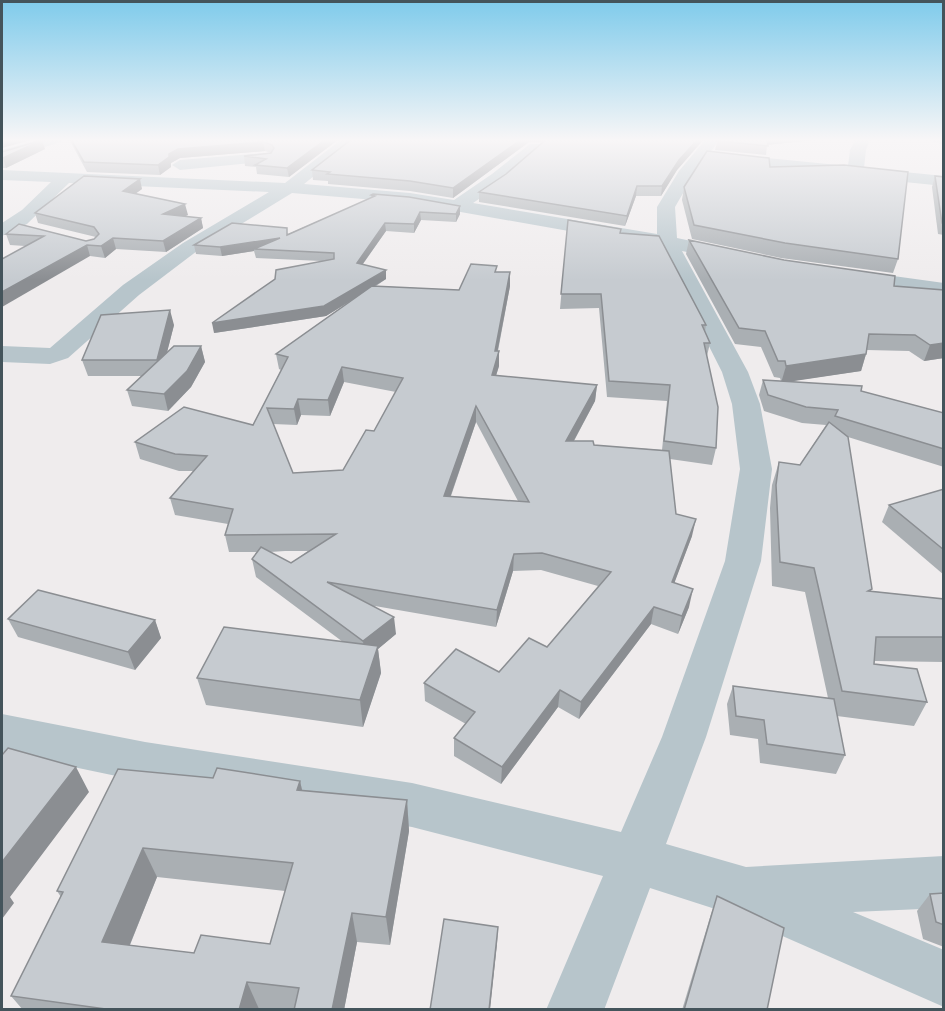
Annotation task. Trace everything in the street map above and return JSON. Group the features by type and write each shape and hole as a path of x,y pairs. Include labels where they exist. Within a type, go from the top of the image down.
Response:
{"street":[{"path":"8,228 38,207 57,186"},
{"path":"252,186 410,198 667,242 746,258"},
{"path":"458,206 486,186"},
{"path":"575,1010 684,737 743,561 756,469 746,404 735,372 667,242 666,207 678,186"},
{"path":"2,354 50,356 59,353 131,290 190,247 289,188"},
{"path":"8,228 36,231"},
{"path":"827,272 944,290"},
{"path":"2,733 145,762 412,805 634,859 742,891 944,979"},
{"path":"742,891 944,882"}],"building":[{"path":"71,186 130,186 123,191 185,204 163,214 201,218 163,241 113,238 101,246 87,245 2,292 2,259 44,236 6,234 19,224 86,241 94,239 99,234 94,227 35,213"},
{"path":"488,186 637,186 627,216 479,192"},
{"path":"906,186 898,259 785,243 694,225 684,187"},
{"path":"937,186 944,186 944,223 942,223"},
{"path":"371,195 409,197 460,206 456,214 420,212 414,224 385,223 357,263 386,270 324,306 212,323 275,279 276,270 334,259 334,253 254,249 280,238 220,247 194,245 232,223 287,228 287,235 375,196"},
{"path":"568,220 621,229 620,233 659,236 706,325 702,325 710,343 704,343 718,407 716,448 664,441 670,385 609,381 601,294 561,294"},
{"path":"689,240 784,260 895,276 894,286 944,290 944,343 930,345 915,335 869,334 866,354 786,366 785,361 778,361 765,331 739,328"},
{"path":"471,264 497,266 495,272 510,272 495,351 499,351 492,375 597,385 566,441 593,441 594,445 669,451 676,514 696,519 672,582 693,589 682,616 654,607 581,702 560,690 502,767 454,738 475,712 424,683 456,649 499,672 529,638 547,647 611,572 542,553 514,554 497,610 327,582 394,617 363,641 252,559 261,547 291,563 336,534 225,535 233,509 170,498 207,456 175,454 135,442 184,407 253,425 288,357 276,354 372,286 459,290","holes":["342,367 403,378 374,431 366,430 343,470 293,473 267,408 294,409 298,399 328,400","476,406 529,502 444,496"]},
{"path":"170,310 157,360 82,360 101,315"},
{"path":"174,346 201,346 187,371 164,394 127,390"},
{"path":"763,380 862,386 861,391 944,413 944,449 835,416 838,410 806,407 768,395"},
{"path":"829,422 848,437 872,589 868,591 944,599 944,637 876,637 874,664 917,669 927,702 842,691 814,568 780,562 776,485 779,462 800,465"},
{"path":"944,489 944,550 889,505"},
{"path":"38,590 155,620 128,652 8,619"},
{"path":"224,627 378,646 360,700 197,678"},
{"path":"733,686 834,699 845,755 767,744 764,720 736,716"},
{"path":"8,748 76,767 2,862 2,755"},
{"path":"217,768 300,781 297,790 407,800 386,917 352,913 332,1010 294,1010 299,988 247,982 239,1010 113,1010 11,996 63,892 57,891 118,769 213,778","holes":["143,848 293,863 270,944 201,935 194,953 102,942"]},
{"path":"944,893 944,925 936,922 930,894"},
{"path":"717,896 784,928 767,1010 684,1010"},
{"path":"444,919 498,927 489,1010 430,1010"}]}
